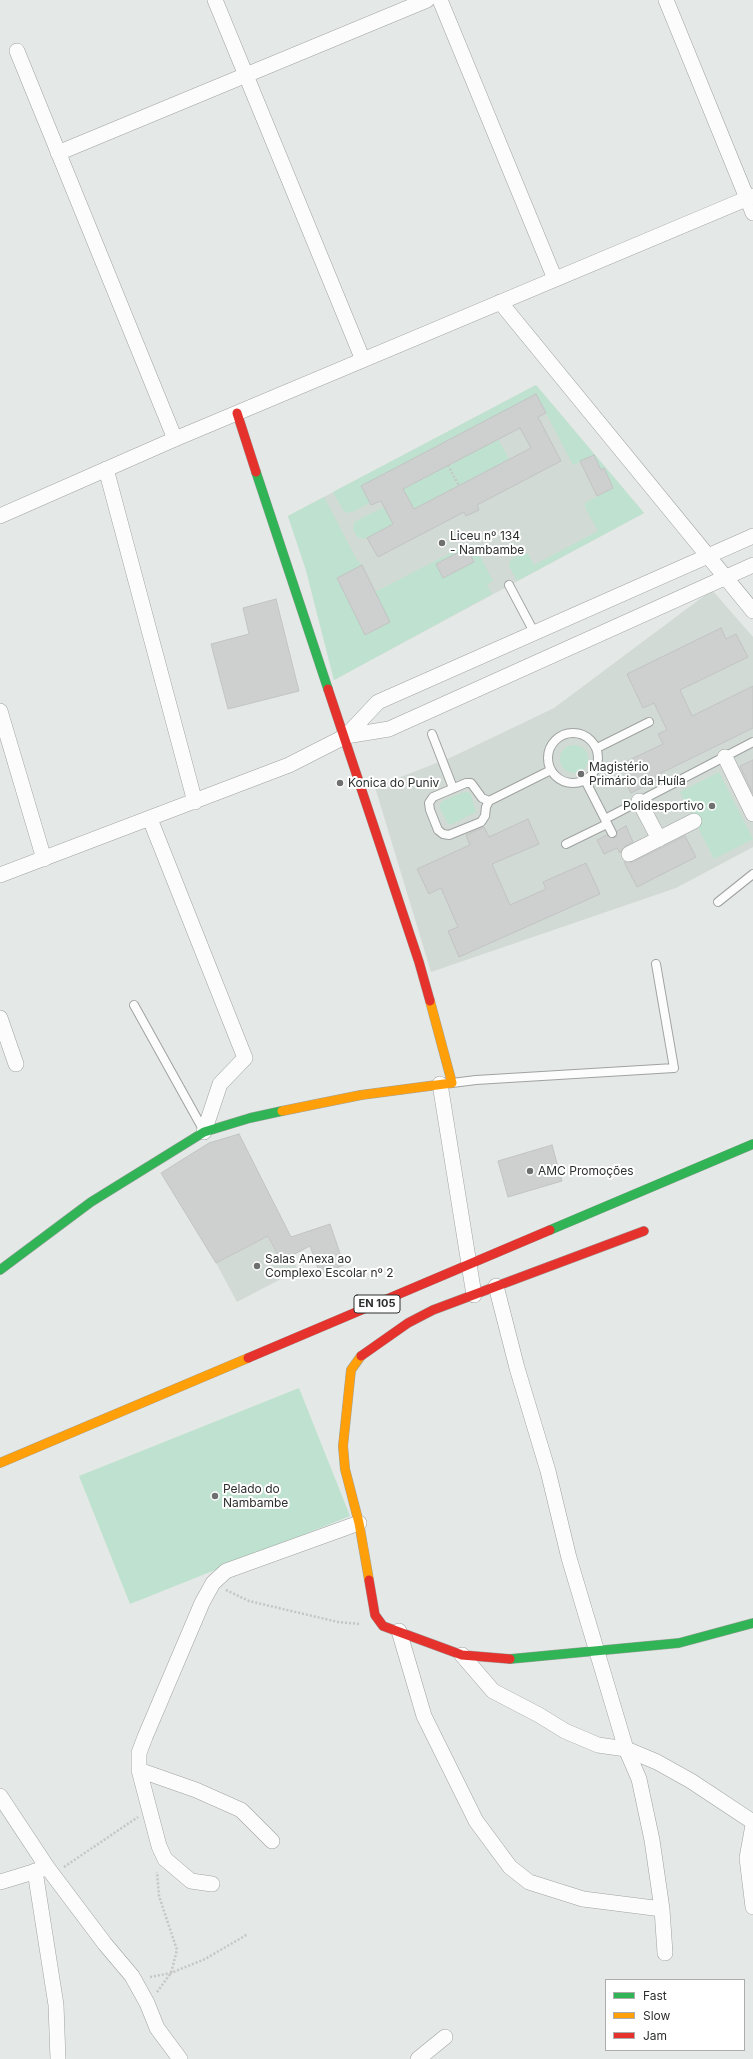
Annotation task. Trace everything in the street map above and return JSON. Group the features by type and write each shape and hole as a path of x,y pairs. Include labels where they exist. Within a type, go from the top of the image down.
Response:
{"street":[{"path":"214,0 363,360"},
{"path":"58,153 427,0"},
{"path":"440,0 555,279"},
{"path":"666,0 750,197 753,213"},
{"path":"16,51 175,439"},
{"path":"0,516 175,439 750,197"},
{"path":"500,302 753,611"},
{"path":"237,413 346,736 419,962 446,1083 474,1295"},
{"path":"106,469 195,802"},
{"path":"346,736 378,702 753,536"},
{"path":"0,876 288,766 346,736 389,729 753,565"},
{"path":"0,710 44,859"},
{"path":"725,757 753,814"},
{"path":"639,801 659,839"},
{"path":"150,819 246,1058 220,1084 204,1132"},
{"path":"629,854 694,821"},
{"path":"0,1018 16,1064"},
{"path":"0,1270 91,1202 204,1132 250,1118 361,1095 446,1083"},
{"name":"EN 105","path":"0,1462 753,1144"},
{"path":"644,1231 433,1310 408,1323 360,1357 351,1370 343,1446 345,1469 359,1523 375,1615 383,1626 462,1655 505,1659 679,1643 753,1624"},
{"path":"496,1286 517,1368 548,1471 569,1558 598,1651 626,1750 640,1787 652,1840 662,1909 664,1953"},
{"path":"212,1884 191,1881 165,1860 159,1846 139,1770 140,1753 145,1737 202,1603 213,1583 226,1571 359,1523"},
{"path":"399,1631 424,1716 476,1821 510,1867 529,1882 583,1899 662,1909"},
{"path":"462,1655 493,1691 566,1731 598,1745 626,1750 664,1766 753,1823 747,1858 753,1907"},
{"path":"139,1770 196,1790 241,1810 272,1841"},
{"path":"0,1796 45,1871 132,1976 147,2003 157,2028 180,2059"},
{"path":"0,1882 45,1871"},
{"path":"45,1871 56,2005 58,2059"},
{"path":"418,2059 445,2037"}],"lane":[{"path":"509,585 534,632"},
{"path":"596,748 649,722"},
{"path":"432,734 453,788"},
{"path":"564,734 582,734 589,738 596,748 599,761 596,770 585,780 576,783 568,783 560,779 551,770 548,760 549,752 552,744 564,734"},
{"path":"566,844 639,801 753,742"},
{"path":"489,801 482,798 471,783 466,783 433,797 429,803 435,823 443,834 449,835 481,822 485,816 486,806 489,801 551,770"},
{"path":"585,780 612,833"},
{"path":"718,902 753,874"},
{"path":"446,1083 674,1068 656,964"},
{"path":"134,1006 204,1132"}],"path":[{"path":"448,465 459,486"},
{"path":"213,1583 249,1601 338,1622 383,1626"},
{"path":"45,1871 150,1809"},
{"path":"147,2003 171,1973 177,1950 159,1896 157,1872 165,1860"},
{"path":"132,1976 145,1978 171,1973 204,1959 248,1934"}],"shaded area":[{"name":"Liceu nº 134 - Nambambe","path":"536,385 644,513 334,680 306,570 288,516"},
{"name":"Magistério Primário da Huíla","path":"712,590 753,637 753,847 676,888 431,972 375,787 452,757 554,708"},
{"name":"Salas Anexa ao Complexo Escolar nº 2","path":"268,1236 281,1261 291,1256 298,1270 237,1302 216,1263"}],"green space":[{"path":"536,385 644,513 517,581 509,566 511,559 525,553 528,554 534,565 598,531 585,507 585,503 613,488 604,469 601,470 594,456 573,465 536,394 370,503 352,512 347,513 343,510 333,492"},
{"path":"498,439 509,459 414,509 403,489"},
{"path":"324,497 357,560 362,565 337,578 365,635 390,622 375,592 468,544 476,548 493,581 487,585 492,594 334,680 306,570 288,516"},
{"path":"384,507 393,524 364,539 357,537 353,529 354,522"},
{"path":"574,745 584,749 588,759 584,769 574,773 564,769 560,759 564,749"},
{"name":"Polidesportivo","path":"719,772 753,839 714,859 680,792"},
{"path":"464,792 468,792 471,795 476,812 452,824 448,824 440,808 440,804 443,801"},
{"name":"Pelado do Nambambe","path":"299,1388 350,1516 130,1604 79,1476"}],"building":[{"path":"536,394 546,413 538,417 561,461 477,505 479,510 466,516 464,512 378,557 367,538 393,524 381,501 371,505 361,486","holes":["520,428 531,448 414,509 403,489"]},
{"path":"594,455 601,470 604,468 613,488 597,496 580,461"},
{"path":"467,548 474,562 443,578 436,564"},
{"path":"362,565 390,622 365,635 337,578"},
{"path":"276,599 299,691 228,709 211,644 249,634 243,608"},
{"path":"721,628 726,639 736,634 748,657 680,690 692,716 753,686 753,728 655,776 657,780 631,793 623,778 627,776 621,764 663,744 658,734 667,730 654,703 643,708 627,674"},
{"path":"753,760 753,794 740,766"},
{"path":"528,819 539,844 492,864 510,905 546,889 543,882 586,863 600,894 459,957 448,931 458,927 441,888 429,894 417,869 470,845 466,835 484,827 489,837"},
{"path":"626,826 633,842 625,846 620,853 617,848 604,854 597,840 607,835 614,838 617,836 617,831"},
{"path":"685,836 696,857 637,887 624,862 633,862"},
{"path":"239,1134 291,1237 330,1224 344,1265 320,1274 310,1246 281,1261 268,1236 216,1263 161,1173 209,1143"},
{"name":"AMC Promoções","path":"552,1145 562,1181 508,1197 498,1161"}],"traffic: fast":[{"path":"256,472 328,689"},
{"path":"0,1270 91,1202 204,1132 250,1118 282,1111"},
{"path":"550,1230 753,1144"},
{"path":"510,1659 679,1643 753,1623"}],"traffic: slow":[{"path":"282,1111 361,1095 452,1083 430,1001"},
{"path":"361,1356 351,1370 343,1446 345,1469 359,1523 369,1580"},
{"path":"0,1463 248,1358"}],"traffic: jam":[{"path":"237,413 256,472"},
{"path":"328,689 419,962 430,1001"},
{"path":"248,1358 550,1230"},
{"path":"361,1356 408,1323 433,1310 644,1231"},
{"path":"369,1580 375,1615 383,1626 462,1655 510,1659"}],"place":[{"name":"Liceu nº 134 - Nambambe","path":"442,543"},
{"name":"Magistério Primário da Huíla","path":"581,774"},
{"name":"Konica do Puniv","path":"340,783"},
{"name":"Polidesportivo","path":"712,806"},
{"name":"AMC Promoções","path":"530,1171"},
{"name":"Salas Anexa ao Complexo Escolar nº 2","path":"257,1266"},
{"name":"Pelado do Nambambe","path":"215,1496"}]}
